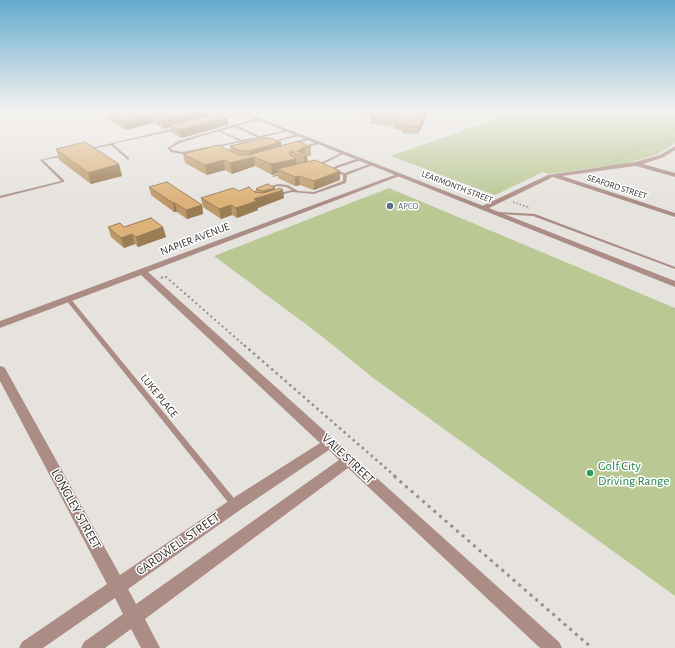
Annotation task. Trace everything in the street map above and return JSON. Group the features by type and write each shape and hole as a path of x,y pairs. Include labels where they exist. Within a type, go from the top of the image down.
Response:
{"street":[{"name":"LEARMONTH STREET","path":"309,139 482,208 499,213 675,284"},
{"path":"482,208 553,175 603,170 636,164 662,156 675,148"},
{"path":"636,164 675,176"},
{"name":"NAPIER AVENUE","path":"0,325 399,175"},
{"name":"SEAFORD STREET","path":"553,175 675,215"},
{"name":"VALE STREET","path":"142,271 553,648"},
{"name":"LONGLEY STREET","path":"0,370 150,648"},
{"name":"CARDWELL STREET","path":"28,648 235,505 330,443"},
{"path":"90,648 349,460"}],"lane":[{"path":"86,150 132,139"},
{"path":"189,139 179,142 168,148 172,151 182,153 256,139"},
{"path":"237,139 243,142"},
{"path":"262,143 279,139"},
{"path":"288,145 307,139"},
{"path":"116,143 112,146 128,159"},
{"path":"298,149 318,143"},
{"path":"0,197 63,181 41,160 71,153"},
{"path":"312,167 344,153"},
{"path":"360,159 333,169 334,171 345,174 372,164"},
{"path":"312,162 319,165"},
{"path":"274,176 287,171"},
{"path":"260,200 254,198 253,194 278,185 287,186 297,191 314,193 345,182 345,174"},
{"path":"273,197 297,191"},
{"path":"499,213 534,215 675,268"},
{"name":"LUKE PLACE","path":"68,299 235,505"}],"path":[{"path":"628,153 644,144 665,144 668,139"},
{"path":"153,281 165,276 592,648"}],"green space":[{"path":"439,139 675,139 675,143 658,154 625,164 549,174 543,172 495,195 391,156"},
{"name":"Golf City Driving Range","path":"389,188 675,308 675,596 372,377 319,334 214,256"}],"building":[{"path":"260,139 274,139 277,142 281,142 249,151 240,151 230,146"},
{"path":"298,141 311,147 305,147 297,151 307,156 304,157 290,151 290,155 296,159 271,164 254,157 230,163 224,160 205,165 183,154 218,145 239,155 249,155"},
{"path":"85,142 119,164 88,173 56,149"},
{"path":"315,160 340,171 314,181 299,176 295,177 277,169"},
{"path":"167,182 202,205 186,210 149,187"},
{"path":"268,184 275,188 263,191 256,189 257,188"},
{"path":"249,187 254,192 263,193 280,188 283,190 254,199 257,201 236,208 231,205 219,209 201,198 233,188 239,191"},
{"path":"151,218 163,227 136,237 132,234 121,238 108,227 120,223 124,227"}],"place":[{"name":"APCO","path":"390,206"},
{"name":"Golf City Driving Range","path":"590,473"}]}
